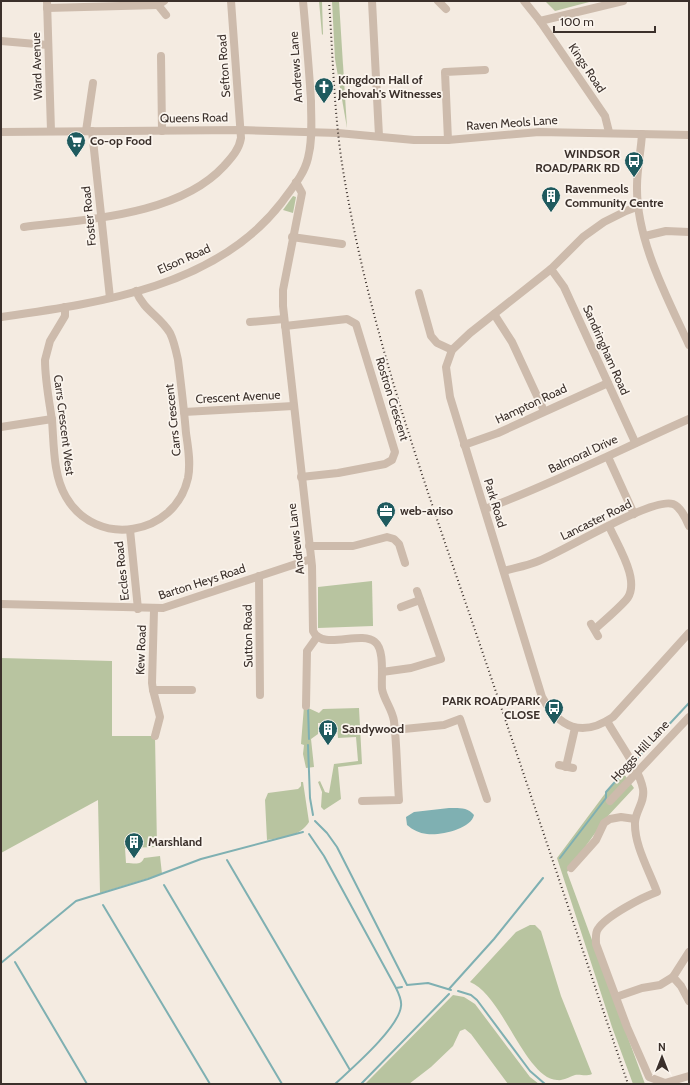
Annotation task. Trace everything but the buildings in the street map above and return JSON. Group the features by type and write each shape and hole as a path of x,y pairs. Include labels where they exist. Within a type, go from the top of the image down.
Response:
{"street":[{"name":"Sefton Road","path":"24,227 142,210 158,205 201,184 221,169 236,152 240,143 241,130 231,1"},
{"name":"Andrews Lane","path":"304,1 312,132"},
{"path":"372,1 379,136"},
{"path":"438,1 446,9"},
{"name":"Kings Road","path":"524,1 540,21 605,116 608,132"},
{"path":"540,21 623,1"},
{"path":"47,4 161,3 166,15"},
{"name":"Ward Avenue","path":"47,4 51,131"},
{"path":"1,41 48,45"},
{"path":"161,56 162,131"},
{"path":"448,140 444,72 485,70"},
{"name":"Foster Road","path":"93,83 89,131 110,298"},
{"name":"Queens Road","path":"1,132 241,130 338,134"},
{"name":"Elson Road","path":"1,317 65,307 136,291 198,268 238,245 255,232 273,214 296,182 304,169 308,157 312,132"},
{"name":"Raven Meols Lane","path":"338,134 379,136 414,140 448,140 539,132 608,132 689,135"},
{"path":"642,134 637,186 645,236 653,266 689,345"},
{"name":"Andrews Lane","path":"296,182 302,193 292,237 284,290 285,322 293,406 311,559 313,586 313,631 317,637"},
{"path":"419,293 431,336 437,343 452,350 494,314 551,269 584,237 604,222 626,210 639,206"},
{"path":"645,236 666,231 689,232"},
{"path":"292,237 342,244"},
{"name":"Sandringham Road","path":"551,269 564,286 635,442"},
{"name":"Carrs Crescent","path":"130,530 146,526 161,518 174,507 183,493 190,466 178,360 170,333 145,307 136,291"},
{"name":"Carrs Crescent West","path":"65,307 65,316 50,341 45,360 58,476 64,493 82,515 96,524 113,530 130,530"},
{"path":"494,314 512,342 544,411"},
{"name":"Rostron Crescent","path":"285,322 347,319 356,324 395,452 392,460 385,464 338,473 301,477"},
{"path":"250,322 285,322"},
{"name":"Park Road","path":"452,350 446,367 447,387 542,696 550,711 558,719 575,728"},
{"name":"Hampton Road","path":"464,445 498,433 608,383"},
{"name":"Crescent Avenue","path":"184,412 293,406"},
{"path":"1,427 52,419"},
{"name":"Balmoral Drive","path":"485,509 608,457 635,442 689,419"},
{"path":"608,457 634,514"},
{"name":"Lancaster Road","path":"504,571 536,562 634,514 662,503 675,504 684,514 689,526"},
{"path":"595,630 627,599 632,590 632,577 609,526"},
{"name":"Eccles Road","path":"130,530 138,609"},
{"path":"309,546 353,546 387,537 394,539 399,544 405,563"},
{"name":"Barton Heys Road","path":"1,604 154,610 171,606 311,559"},
{"name":"Sutton Road","path":"259,576 260,695"},
{"path":"382,672 411,668 441,659 417,591"},
{"path":"401,606 420,600"},
{"name":"Kew Road","path":"154,610 152,683 160,717 155,736"},
{"path":"566,767 575,728 596,726 613,717 689,633"},
{"path":"306,706 307,651 317,637 325,640 372,640 381,650 382,688 392,713 399,800 362,801"},
{"name":"Kew Road","path":"154,690 192,690"},
{"name":"Hoggs Hill Lane","path":"610,801 689,717"},
{"path":"394,730 444,725 460,719 487,799"},
{"path":"607,721 636,772 643,789 644,796 642,804 635,819 636,837 657,892 641,898 604,923 596,933 596,944 649,1077 665,1083 689,1076"},
{"path":"570,868 596,840 604,823 615,818 635,819"},
{"path":"616,997 642,988 660,985 673,977 689,952"},
{"path":"673,977 681,986 689,1001"}],"green space":[{"path":"319,1 322,1 322,35"},
{"path":"332,1 339,1 347,128 335,59"},
{"path":"545,1 593,1 555,11"},
{"path":"293,196 296,197 293,213 283,210"},
{"path":"372,581 373,626 318,628 318,587"},
{"path":"1,658 112,661 112,736 155,736 157,847 125,848 126,863 139,863 143,861 144,858 160,856 162,874 100,893 98,800 1,853"},
{"path":"304,706 319,713 323,709 359,708 362,764 338,767 341,799 324,810 321,807 322,792 318,782 320,781 325,792 329,793 334,764 358,761 356,737 338,738 337,726 323,727 321,723 318,723 318,734 311,739 314,767 306,768 303,754 304,745 301,744"},
{"path":"624,774 634,788 606,818 567,872 645,1084 633,1084 612,1027 557,858 607,791"},
{"path":"301,782 303,782 309,822 301,831 291,836 267,840 265,800 268,793 298,789 301,786"},
{"path":"530,925 535,925 541,931 561,996 592,1074 575,1075 559,1080 545,1076 534,1066 493,1002 482,990 470,982 516,932"},
{"path":"453,995 464,997 475,1004 530,1077 539,1084 508,1084 471,1034 465,1029 460,1031 453,1046 431,1067 409,1084 365,1084"}],"water":[{"path":"449,808 466,809 474,815 472,820 461,828 447,833 421,833 407,825 406,817 414,812"}],"waterway":[{"path":"634,762 689,703"},
{"path":"308,707 309,739"},
{"path":"308,745 310,798 313,815"},
{"path":"560,858 606,798 606,792 630,765"},
{"path":"315,821 327,833 337,847 407,985 428,983 451,990"},
{"path":"1,963 76,901 148,879 201,859 303,832"},
{"path":"309,834 324,856 396,988"},
{"path":"227,860 350,1070"},
{"path":"449,989 494,939 543,878"},
{"path":"164,885 282,1084"},
{"path":"103,905 210,1084"},
{"path":"15,962 87,1084"},
{"path":"335,1084 373,1048 392,1025 401,1006 401,999 396,988 402,987"},
{"path":"458,991 471,995 477,1000 530,1071 545,1084"},
{"path":"361,1084 449,994"},
{"path":"575,1084 584,1084"}],"railway":[{"path":"329,1 336,107 343,170 367,288 383,347 418,462 628,1084"}],"place":[{"name":"Kingdom Hall of Jehovah's Witnesses","path":"324,104"},
{"name":"Co-op Food","path":"76,158"},
{"name":"WINDSOR ROAD/PARK RD","path":"634,178"},
{"name":"Ravenmeols Community Centre","path":"551,213"},
{"name":"web-aviso","path":"386,528"},
{"name":"PARK ROAD/PARK CLOSE","path":"554,725"},
{"name":"Sandywood","path":"328,746"},
{"name":"Marshland","path":"134,859"}]}
